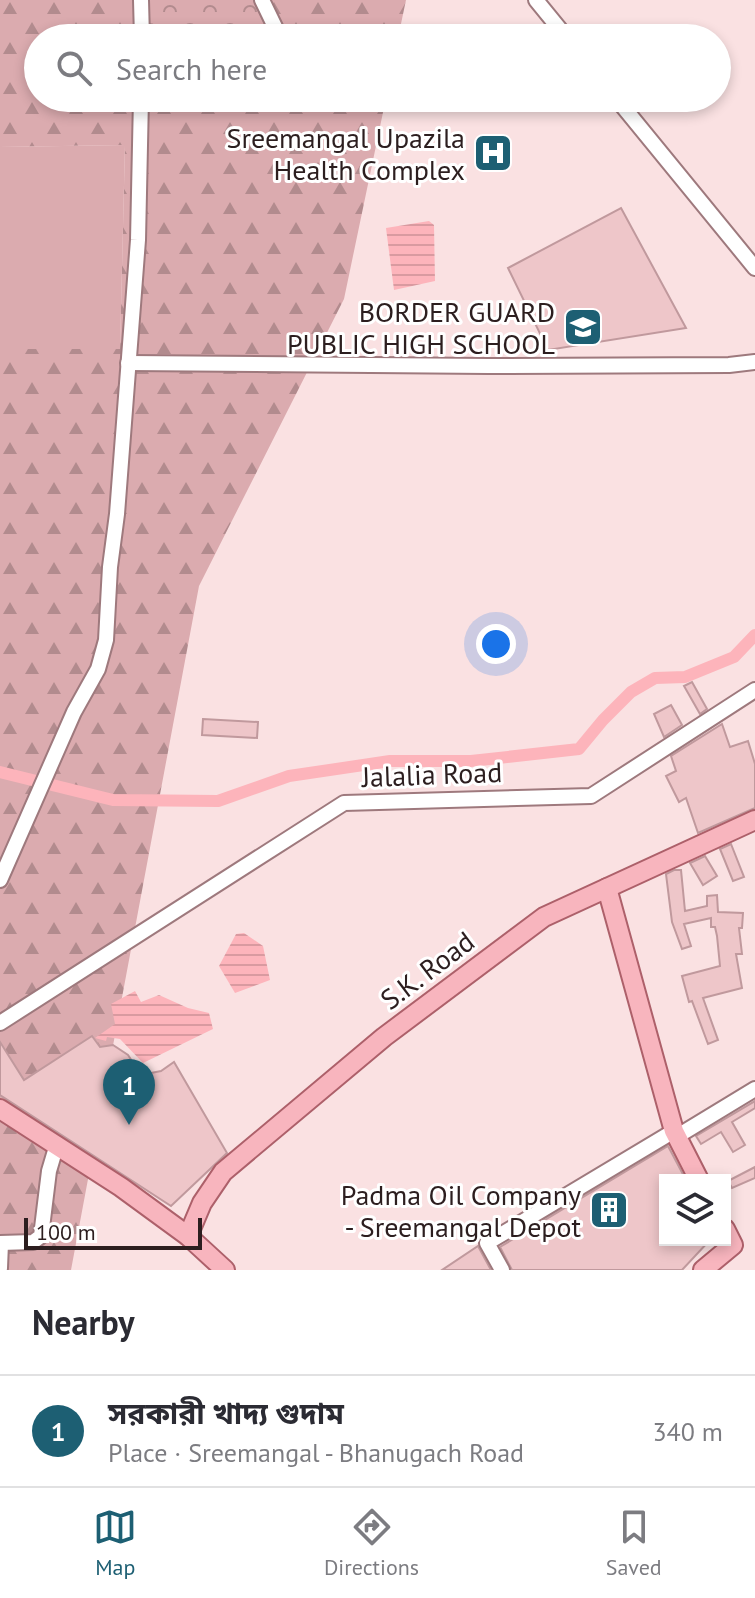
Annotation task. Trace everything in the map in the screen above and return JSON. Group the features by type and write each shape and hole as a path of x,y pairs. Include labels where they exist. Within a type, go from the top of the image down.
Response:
{"main road":[{"name":"S.K. Road","path":"188,1236 202,1203 223,1172 373,1047 544,917 755,820"},
{"path":"607,888 675,1134 696,1174"},
{"path":"0,1109 121,1187 188,1236 225,1270"},
{"path":"703,1270 733,1245 731,1241"}],"street":[{"path":"262,0 274,24"},
{"path":"536,0 556,24"},
{"path":"142,24 143,1"},
{"path":"0,880 74,712 98,669 106,640 138,240 141,112"},
{"path":"627,112 755,268"},
{"path":"128,363 488,366 729,365 755,362"},
{"name":"Jalalia Road","path":"0,1023 344,803 591,796 755,690"},
{"path":"502,1270 487,1243 755,1089"},
{"path":"0,1268 1,1243 33,1242 41,1236 49,1171 57,1144"}],"green space":[{"path":"0,0 406,0 401,24 24,24 24,112 383,112 344,299 199,586 71,1270 0,1270 0,349 120,349 125,145 0,147"},
{"path":"161,0 258,0 267,24 148,24 149,11"},
{"path":"125,145 120,349 0,349 0,147"}],"shaded area":[{"path":"429,221 434,225 435,281 394,290 386,228"},
{"path":"244,933 263,946 270,980 235,993 219,966 236,934"},
{"path":"135,991 141,1002 159,995 188,1008 209,1013 213,1029 143,1063 120,1039 107,1037 106,1041 95,1038 115,1024 111,1004"}],"building":[{"path":"621,208 686,328 548,350 508,268"},
{"path":"692,682 707,709 700,714 684,686"},
{"path":"671,705 682,725 664,737 654,714"},
{"path":"203,719 258,722 257,738 202,735"},
{"path":"722,724 730,747 748,741 755,764 755,808 698,833 686,798 679,802 666,776 676,771 671,756"},
{"path":"731,844 744,877 733,881 720,849"},
{"path":"705,856 717,876 703,885 690,863"},
{"path":"681,870 685,911 707,906 707,896 717,895 718,912 743,913 742,928 739,928 742,954 736,954 742,988 703,998 718,1040 708,1044 692,1001 689,1002 682,976 720,966 717,936 715,927 711,927 711,918 684,924 691,946 682,949 672,922 666,874"},
{"path":"92,1036 100,1047 113,1045 128,1055 141,1075 161,1071 174,1062 227,1153 171,1206 0,1095 0,1042 24,1080"},
{"path":"755,1101 755,1108 732,1122 745,1145 733,1152 721,1132 701,1144 696,1136"},
{"name":"Padma Oil Company - Sreemangal Depot","path":"668,1146 683,1174 659,1174 659,1246 704,1246 682,1270 512,1270 500,1247"},
{"path":"755,1167 755,1178 732,1188 731,1179"},
{"path":"478,1246 491,1270 442,1270"}],"waterway":[{"path":"0,772 113,800 218,801 289,776 390,761 471,761 579,749 631,692 655,678 685,677 734,657 755,635"}],"place":[{"name":"Sreemangal Upazila Health Complex","path":"493,153"},
{"name":"BORDER GUARD PUBLIC HIGH SCHOOL","path":"583,327"},
{"name":"সরকারী খাদ্য গুদাম","path":"129,1125"},
{"name":"Padma Oil Company - Sreemangal Depot","path":"609,1210"}]}
